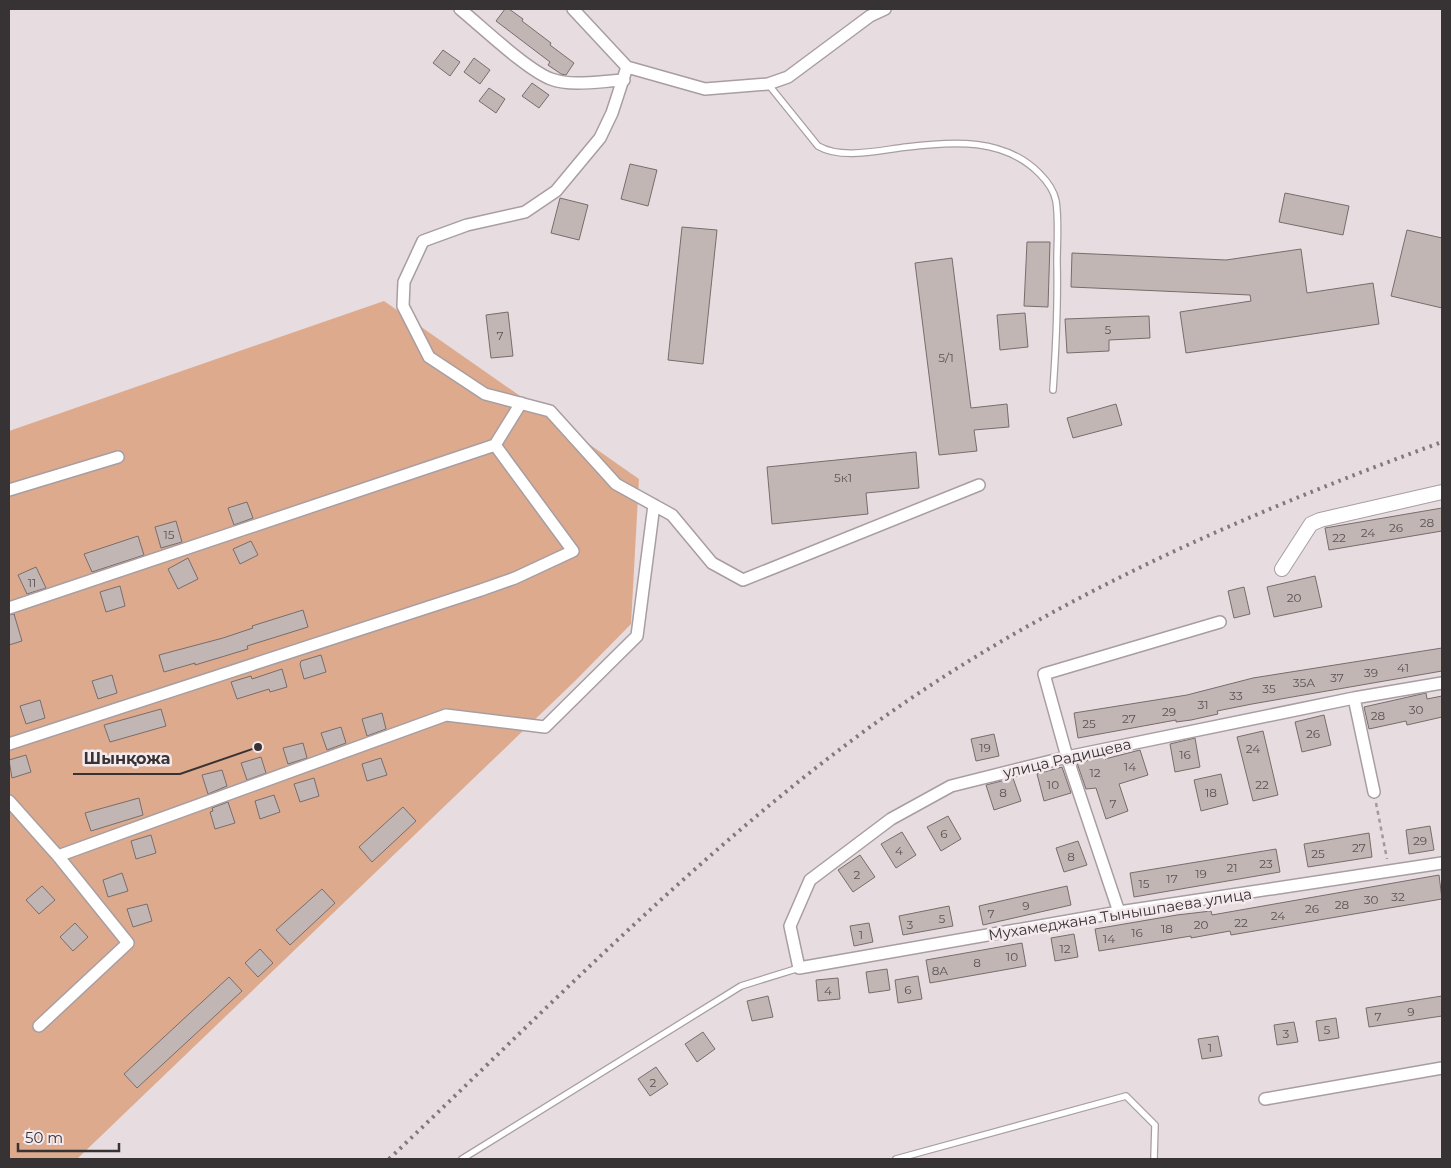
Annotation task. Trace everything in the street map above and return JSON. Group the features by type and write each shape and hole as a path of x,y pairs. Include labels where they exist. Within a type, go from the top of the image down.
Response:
{"street":[{"path":"460,9 536,71 551,79 568,83 624,80"},
{"path":"573,9 627,68 705,89 768,84 788,77 870,16 885,9"},
{"path":"627,68 624,80 600,138 556,191 525,212 467,225 423,241 404,282 403,306 429,357 485,394 550,410 616,484 672,515 712,563 743,580 979,485"},
{"path":"9,608 495,445 521,403"},
{"path":"9,744 481,590 515,578 573,551 495,445"},
{"path":"9,490 118,457"},
{"path":"1282,569 1311,524 1320,520 1442,492"},
{"path":"58,856 446,715 545,727 637,636 654,505"},
{"path":"1119,912 1067,756 1044,674 1220,622"},
{"name":"улица Радищева","path":"799,968 790,926 810,880 890,819 952,786 1067,756 1354,698 1442,683"},
{"path":"1354,698 1374,792"},
{"path":"9,801 58,856 128,943 40,1026"},
{"name":"Мухамеджана Тынышпаева улица","path":"799,968 1119,912 1442,863"},
{"path":"1266,1099 1442,1068"}],"lane":[{"path":"768,84 818,146 829,152 879,150 930,144 987,145 1010,152 1028,162 1047,180 1056,200 1057,225 1058,304 1053,390"},
{"path":"462,1159 741,986 799,968"},
{"path":"896,1159 1126,1096 1155,1125 1154,1159"}],"path":[{"path":"1374,792 1390,872"}],"shaded area":[{"path":"384,301 639,479 631,624 575,681 77,1159 9,1159 9,431"}],"building":[{"path":"505,9 509,9 523,19 522,21 574,63 566,75 561,74 548,65 550,62 496,21"},
{"path":"443,50 460,62 450,76 433,63"},
{"path":"474,58 490,70 480,84 464,72"},
{"path":"532,83 549,95 539,108 522,96"},
{"path":"489,88 505,99 496,113 479,101"},
{"path":"630,164 657,170 648,206 621,199"},
{"path":"1285,193 1349,206 1343,235 1279,222"},
{"path":"560,198 588,205 579,240 551,233"},
{"path":"682,227 717,230 703,364 668,360"},
{"path":"1407,230 1442,238 1442,308 1391,296"},
{"path":"1027,242 1050,242 1048,307 1024,306"},
{"path":"1301,249 1307,293 1373,283 1379,324 1186,353 1180,312 1251,301 1250,295 1071,287 1072,253 1226,260"},
{"path":"952,258 971,408 1007,404 1009,427 974,430 977,451 939,455 915,263"},
{"path":"508,312 513,356 491,358 486,315"},
{"path":"1025,313 1028,347 1000,350 997,315"},
{"path":"1149,316 1150,338 1109,340 1109,351 1067,353 1065,319"},
{"path":"1116,404 1122,425 1073,438 1067,418"},
{"path":"916,452 919,488 866,493 868,514 772,524 767,467"},
{"path":"247,502 253,518 234,525 228,508"},
{"path":"1442,508 1442,531 1329,550 1325,528"},
{"path":"176,521 182,542 161,548 155,527"},
{"path":"138,536 144,555 92,572 84,554"},
{"path":"251,541 258,555 240,564 233,549"},
{"path":"188,558 198,579 178,589 168,569"},
{"path":"36,567 46,588 27,594 18,575"},
{"path":"1315,576 1322,607 1274,617 1267,587"},
{"path":"120,586 125,606 106,612 100,592"},
{"path":"1244,587 1250,614 1234,618 1228,591"},
{"path":"303,610 308,627 247,646 248,649 164,672 159,655 223,638 253,628 252,626"},
{"path":"14,614 22,641 9,645 9,615"},
{"path":"1442,648 1442,671 1252,704 1217,711 1218,714 1191,720 1176,722 1176,720 1078,738 1074,713 1187,695 1253,678"},
{"path":"321,655 326,672 304,679 301,661"},
{"path":"282,669 287,687 270,692 269,689 237,699 231,682 251,676 252,679"},
{"path":"112,675 117,693 98,699 92,681"},
{"path":"1426,693 1427,699 1442,696 1442,717 1407,725 1406,721 1369,729 1364,707"},
{"path":"40,700 45,718 26,724 20,706"},
{"path":"161,709 166,726 110,742 104,725"},
{"path":"382,713 386,729 367,736 362,719"},
{"path":"1324,715 1331,745 1302,752 1295,722"},
{"path":"341,727 346,743 327,750 321,733"},
{"path":"1263,731 1278,795 1253,801 1237,737"},
{"path":"994,734 999,756 976,761 971,739"},
{"path":"1195,738 1200,767 1175,772 1170,744"},
{"path":"303,743 307,758 288,764 283,748"},
{"path":"1140,750 1148,775 1119,784 1128,811 1106,819 1096,788 1086,789 1077,763 1104,757 1105,759"},
{"path":"26,755 31,772 12,778 9,760"},
{"path":"261,757 266,773 247,780 241,763"},
{"path":"381,758 387,775 367,781 362,764"},
{"path":"1062,767 1071,793 1044,801 1037,774"},
{"path":"222,770 227,786 208,794 202,775"},
{"path":"1221,774 1228,804 1201,811 1194,780"},
{"path":"314,778 319,796 300,802 294,784"},
{"path":"1013,778 1021,801 994,810 986,785"},
{"path":"274,795 280,812 260,819 255,801"},
{"path":"139,798 143,815 91,831 85,813"},
{"path":"228,802 235,823 215,829 210,812 213,811 212,808"},
{"path":"403,807 416,821 372,862 359,847"},
{"path":"948,816 961,839 941,851 927,827"},
{"path":"1430,826 1434,850 1409,854 1406,830"},
{"path":"902,832 916,855 896,868 881,844"},
{"path":"1369,833 1372,857 1308,867 1304,844"},
{"path":"151,835 156,853 136,859 131,841"},
{"path":"1078,841 1087,865 1064,872 1056,848"},
{"path":"1276,849 1280,872 1134,897 1130,873"},
{"path":"860,855 875,877 853,892 838,870"},
{"path":"122,873 128,891 108,897 103,880"},
{"path":"1439,875 1442,899 1231,935 1230,931 1099,951 1095,929 1177,915 1211,911 1212,915"},
{"path":"42,886 55,900 39,914 26,900"},
{"path":"1067,886 1071,905 983,925 979,906"},
{"path":"322,889 335,903 290,945 276,930"},
{"path":"147,904 152,921 133,927 127,909"},
{"path":"949,906 953,926 903,935 899,916"},
{"path":"75,923 88,937 73,951 60,937"},
{"path":"869,923 873,942 854,946 850,926"},
{"path":"1074,934 1078,957 1055,961 1051,938"},
{"path":"1022,943 1026,966 930,983 926,960"},
{"path":"260,949 273,963 258,977 245,963"},
{"path":"887,969 890,990 869,993 866,972"},
{"path":"918,976 922,999 898,1003 895,980"},
{"path":"229,977 242,991 137,1088 124,1074"},
{"path":"838,978 840,999 818,1001 816,980"},
{"path":"768,996 773,1017 752,1021 747,1001"},
{"path":"1442,996 1442,1016 1369,1027 1366,1008"},
{"path":"1336,1018 1339,1038 1319,1041 1316,1021"},
{"path":"1294,1022 1298,1042 1277,1045 1274,1025"},
{"path":"703,1032 715,1049 697,1062 685,1044"},
{"path":"1218,1036 1222,1056 1202,1059 1198,1039"},
{"path":"656,1067 668,1084 650,1096 638,1079"}],"railway":[{"path":"389,1159 616,941 733,836 855,738 923,690 993,646 1065,606 1138,569 1212,534 1288,502 1442,442"}],"place":[{"name":"Шынқожа","path":"258,747"}]}
